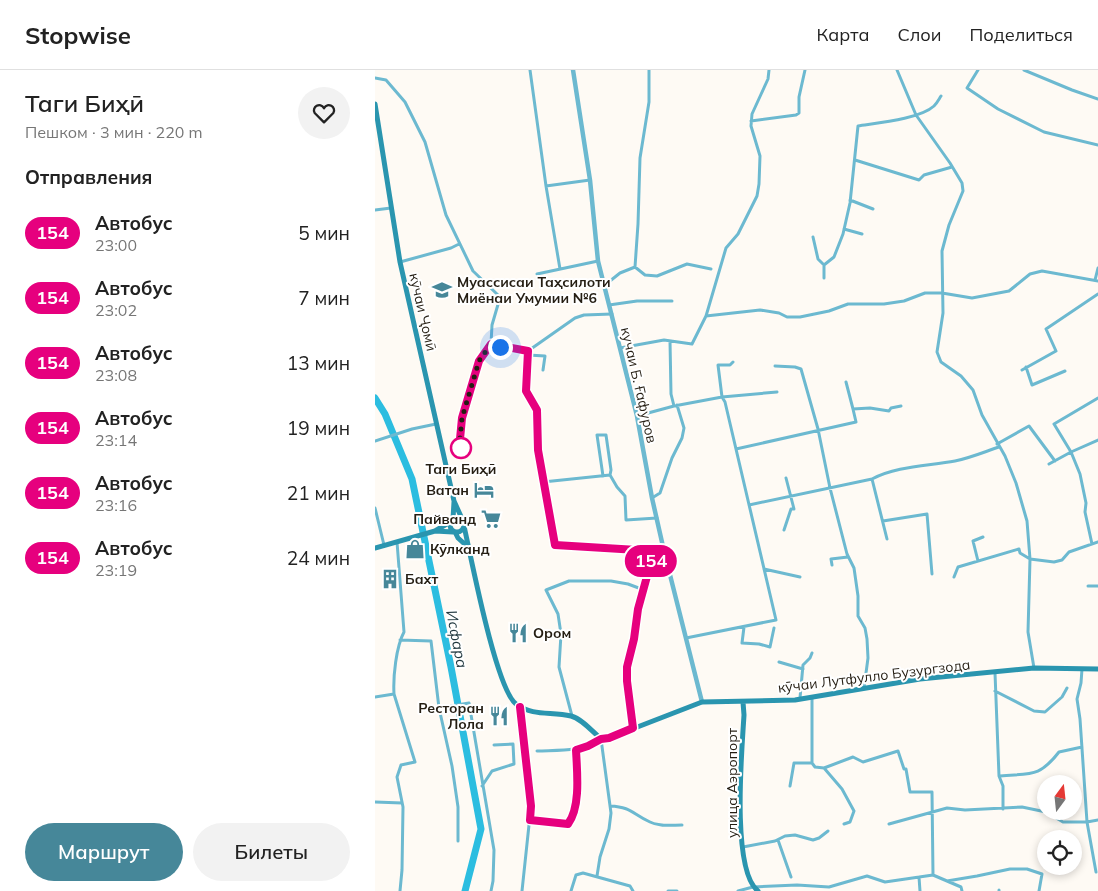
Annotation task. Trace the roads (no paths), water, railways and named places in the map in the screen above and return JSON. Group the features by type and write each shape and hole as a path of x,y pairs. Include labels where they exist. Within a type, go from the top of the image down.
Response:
{"main road":[{"name":"кӯчаи Ҷомӣ","path":"375,104 400,262 454,501 463,524 497,668 514,703 520,707"},
{"path":"454,501 452,520 449,526 469,548"},
{"path":"375,548 433,531 457,518 463,524 460,532 433,531"},
{"name":"кӯчаи Лутфулло Бузургзода","path":"702,702 812,698 920,679 1034,668 1098,669"},
{"path":"520,707 529,712 572,716 601,739 609,738 702,702"},
{"name":"улица Аэропорт","path":"743,702 740,821 746,866 756,889"}],"street":[{"path":"530,70 560,269"},
{"name":"кучаи Б. Ғафуров","path":"573,70 589,180 598,261 637,416 664,552 702,702"},
{"path":"635,267 640,158 649,102 649,70"},
{"path":"619,348 664,340 692,344 707,316 726,248 738,234 757,196 760,156 755,145 751,121 752,114 769,78 769,70"},
{"path":"751,121 799,113 799,97 805,70"},
{"path":"897,70 916,114 952,167 961,183 963,191 949,225 942,251 943,313 937,352 941,362 961,376 973,390 982,415 1005,456 1016,483 1027,521 1030,559 1027,632 1034,668"},
{"path":"978,70 967,88 998,109 1044,132 1098,144"},
{"path":"1024,70 1098,99"},
{"path":"375,78 386,80 405,102 428,151 446,215 459,244 473,271 498,295 499,301 492,325 491,344 479,361 462,418 461,452"},
{"path":"824,265 834,257 844,229 850,200 858,126 898,120 916,114 934,106 941,96"},
{"path":"855,160 919,180 924,175 952,167"},
{"path":"546,186 589,180"},
{"path":"850,200 873,209"},
{"path":"375,210 391,208"},
{"path":"844,229 862,234"},
{"path":"813,237 818,259 824,265 824,278"},
{"path":"400,262 459,244"},
{"path":"537,274 598,261"},
{"path":"635,267 645,275 657,276 687,264 711,270"},
{"path":"605,285 620,273 635,267"},
{"path":"707,316 760,310 779,313 787,317 800,317 829,311 848,304 884,304 904,301 925,293 942,293 972,298 1009,291 1030,274 1042,272 1097,281 1098,268"},
{"path":"1022,370 1056,351 1046,329 1098,294"},
{"path":"609,305 637,301 672,300"},
{"path":"528,353 575,318 584,315 612,314"},
{"path":"652,498 660,493 684,428 671,394 670,341"},
{"path":"491,344 545,356 543,370"},
{"path":"528,353 526,391 537,410 538,450 555,545 664,552"},
{"path":"685,639 776,620 725,402 722,397 718,366 730,365 733,362"},
{"path":"775,366 801,369 818,429 830,488 848,557 853,568 858,596 858,616 865,628 867,639 869,658 864,688"},
{"path":"1026,368 1032,385 1065,371"},
{"path":"736,449 818,429 856,422 846,382"},
{"path":"637,416 722,397 777,392"},
{"path":"1093,544 1085,512 1085,502 1079,474 1071,452 1055,424 1098,398"},
{"path":"853,408 889,411 891,408 901,406"},
{"path":"375,441 437,424"},
{"path":"749,505 872,479 889,472 972,457 998,445 1029,426 1055,461"},
{"path":"603,476 597,435 606,435 610,475 625,496 626,520 657,518"},
{"path":"1049,464 1098,440"},
{"path":"543,482 610,475"},
{"path":"784,530 791,510 794,509 786,478"},
{"path":"872,479 887,539"},
{"path":"375,508 384,545"},
{"path":"883,521 927,514 932,574"},
{"path":"978,561 973,541 983,537"},
{"path":"397,542 404,632 393,685 394,694 415,762 401,765 397,777 402,803 401,891"},
{"path":"954,577 958,568 1019,549 1020,553 1030,559 1054,562 1062,560 1069,552 1098,542"},
{"path":"633,728 627,667 634,639 638,609 654,551"},
{"path":"832,565 831,559 848,557"},
{"path":"764,569 800,577"},
{"path":"572,716 559,667 561,634 558,614 546,590 569,581 611,581 628,584 644,590"},
{"path":"1089,586 1098,586"},
{"path":"744,627 742,643 770,647 774,628"},
{"path":"401,640 431,641 457,799 458,841"},
{"path":"800,699 803,665 812,653"},
{"path":"779,662 803,669"},
{"path":"1082,669 1077,699 1087,822 1096,872"},
{"path":"995,673 999,776 1003,786 1003,808"},
{"path":"995,691 1034,711 1045,712 1062,697 1067,688"},
{"path":"375,697 394,694"},
{"path":"812,698 812,763 815,768 825,768 853,757 863,762 898,751 904,769 906,769 910,792 933,792 933,875"},
{"path":"442,708 469,703 494,850 491,891"},
{"path":"520,707 531,806 522,891"},
{"path":"537,751 576,750 601,739 611,813 609,829 597,876"},
{"path":"482,787 492,771 514,764 513,744 494,745"},
{"path":"999,776 1039,772 1048,766 1059,752 1082,747"},
{"path":"530,820 568,824 573,818 577,792 576,750"},
{"path":"790,786 794,763 812,763"},
{"path":"825,768 842,789 854,811 850,822 845,824"},
{"path":"375,802 402,803"},
{"path":"610,806 625,807 651,823 682,825"},
{"path":"889,824 947,808 965,810 1022,807 1046,812 1063,822 1098,820"},
{"path":"743,846 778,840 795,834 813,840 819,838 827,831"},
{"path":"778,840 791,877"},
{"path":"946,881 1010,869 1027,869 1042,874 1039,891"},
{"path":"571,891 576,875 583,872 630,886 633,891"},
{"path":"738,891 797,885 829,887 867,876 885,882 933,875 961,887 961,891"},
{"path":"919,877 920,891"},
{"path":"668,891 677,891"}],"waterway":[{"name":"Исфара","path":"375,398 385,414 412,479 451,667 481,829 465,891"}],"place":[{"name":"Муассисаи Таҳсилоти Миёнаи Умумии №6","path":"442,290"},
{"name":"Таги Биҳӣ","path":"461,448"},
{"name":"Ватан","path":"484,490"},
{"name":"Пайванд","path":"491,519"},
{"name":"Кӯлканд","path":"415,549"},
{"name":"Бахт","path":"390,579"},
{"name":"Ором","path":"518,633"},
{"name":"Ресторан Лола","path":"499,716"}]}
